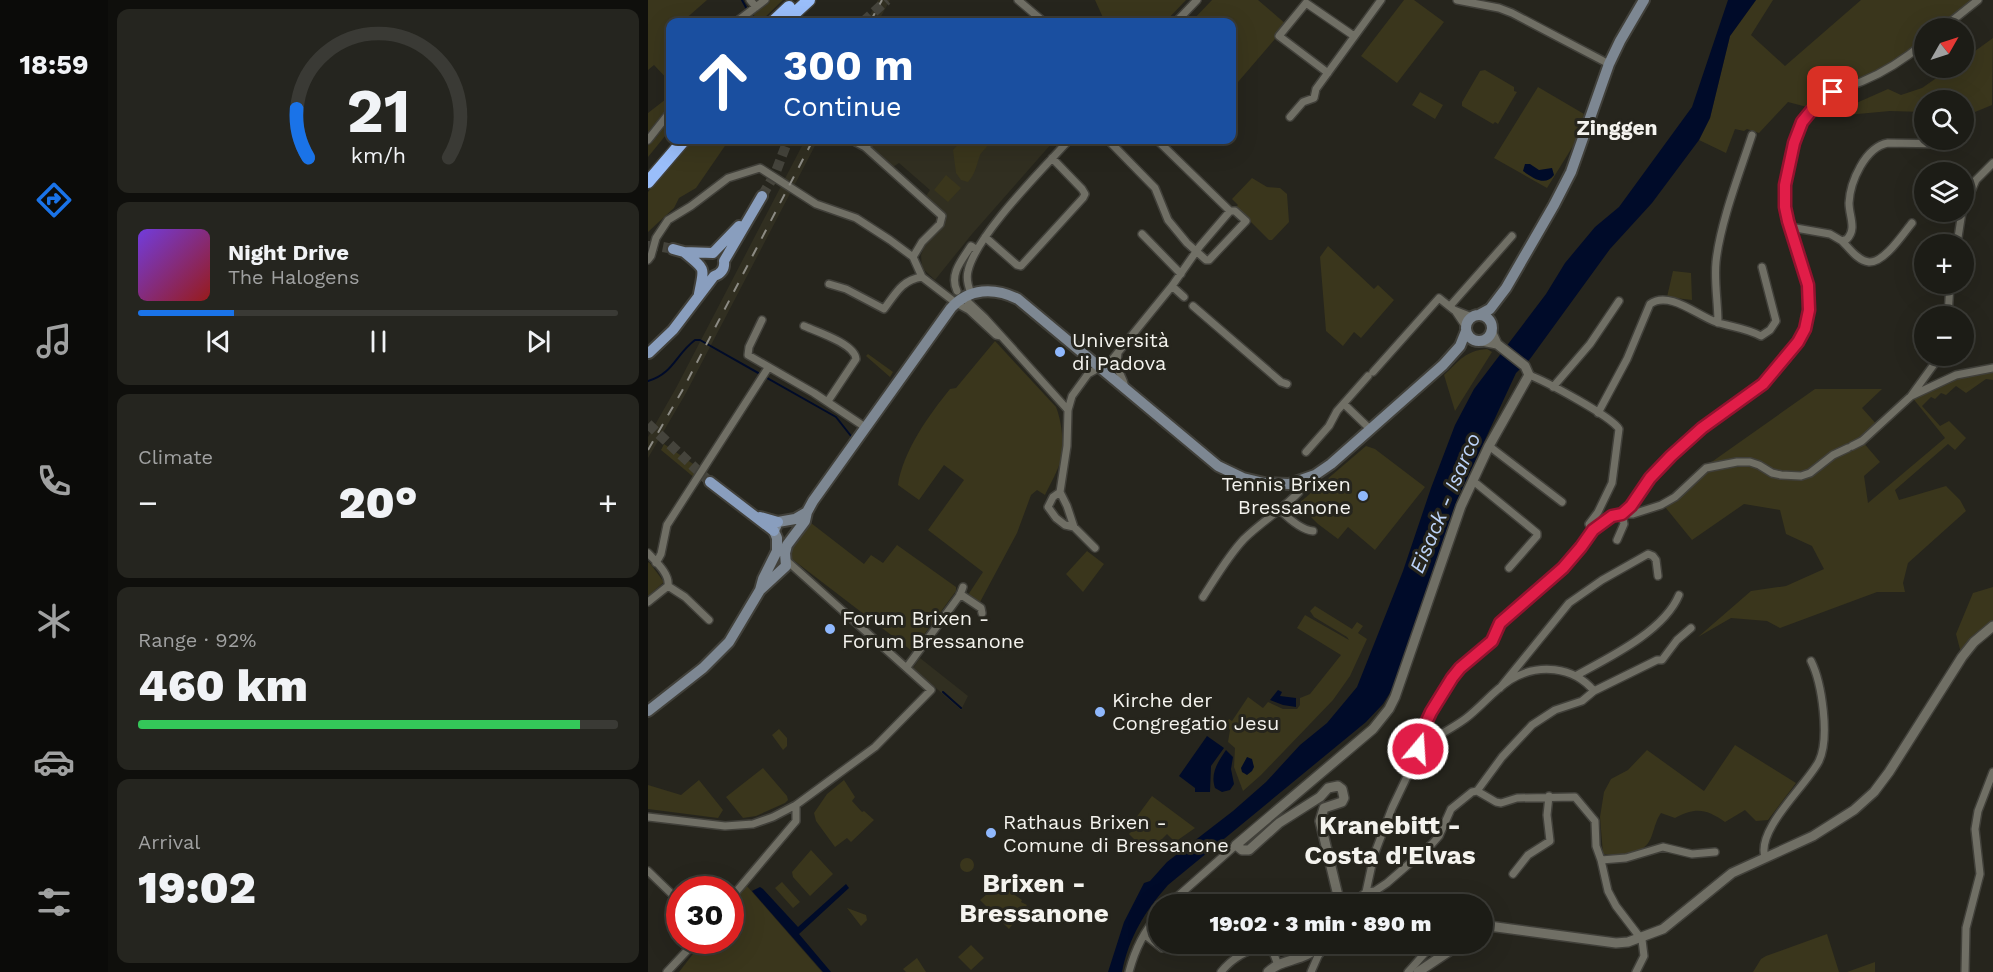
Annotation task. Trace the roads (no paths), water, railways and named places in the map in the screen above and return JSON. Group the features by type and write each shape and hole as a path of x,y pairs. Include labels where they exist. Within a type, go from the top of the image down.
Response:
{"highway":[{"path":"777,18 796,0"},
{"path":"789,18 809,0"},
{"path":"648,170 670,144"},
{"path":"648,182 681,144"}],"main road":[{"path":"648,711 722,651 738,629 760,590 763,579 786,566 788,545 805,521 807,512 865,427 956,303 984,291 998,292 1018,299 1224,470 1256,482 1280,484 1299,482 1326,468 1443,365 1460,346 1471,323 1490,309 1506,288 1571,172 1609,64 1644,0"},
{"path":"684,252 706,271 721,272 724,261 762,196"},
{"path":"649,353 673,330 699,294 706,271 705,256 711,253 752,213"},
{"path":"673,249 717,254 724,261"},
{"path":"1443,365 1488,337 1506,288"},
{"path":"1471,323 1488,319 1491,328"},
{"path":"1471,323 1469,337 1480,341"},
{"path":"710,482 757,516 779,528 786,541 794,535"},
{"path":"779,528 807,512"},
{"path":"779,528 792,523 794,535"},
{"path":"777,570 779,528"}],"street":[{"path":"750,0 752,11"},
{"path":"742,18 765,0"},
{"path":"1018,0 1039,18"},
{"path":"1180,18 1197,0"},
{"path":"1290,117 1303,102 1314,98 1316,89 1382,0"},
{"path":"1457,0 1499,8 1512,13 1609,64"},
{"path":"1955,18 1978,0"},
{"path":"1328,73 1280,36 1306,3 1354,36"},
{"path":"1622,514 1631,506 1650,478 1671,456 1702,428 1763,384 1798,342 1805,329 1809,310 1808,285 1785,207 1785,185 1794,143 1807,116 1833,92 1864,81 1914,51"},
{"path":"648,140 666,117"},
{"path":"1718,323 1716,260 1735,187 1752,135"},
{"path":"1842,241 1851,236 1853,229 1849,205 1858,171 1874,149 1880,144 1914,143"},
{"path":"859,144 942,216 941,221 922,242 913,257"},
{"path":"865,147 868,144"},
{"path":"1066,144 985,237 977,250 967,276 969,298 1068,410"},
{"path":"1112,144 1155,188 1168,220 1186,243 1209,260 1246,221 1235,211 1230,211 1161,144"},
{"path":"985,237 1021,266 1083,198 1085,194 1082,189 1052,158"},
{"path":"1974,184 1993,163"},
{"path":"648,260 656,238 668,220 728,178 760,168 816,204 856,218 913,257 922,277 969,310 996,335 1001,336"},
{"path":"1095,548 1074,527 1060,492 1067,446 1068,410 1075,391 1088,374 1102,368 1118,352 1230,211"},
{"path":"1790,227 1830,234 1868,262 1884,255 1912,223"},
{"path":"1142,234 1180,274"},
{"path":"1452,308 1512,236"},
{"path":"957,291 954,282 957,269 971,246 977,250"},
{"path":"1598,413 1627,359 1653,301 1677,303 1718,323 1745,328 1761,336 1770,330 1776,321 1762,267"},
{"path":"829,284 884,309 901,285 910,279 922,277"},
{"path":"1172,286 1184,297"},
{"path":"1306,452 1329,426 1337,411 1439,298 1471,323"},
{"path":"1553,387 1590,344 1619,301"},
{"path":"1193,306 1281,382 1287,384"},
{"path":"1452,308 1471,323"},
{"path":"762,320 747,351 765,373 828,401 865,427"},
{"path":"804,326 832,338 852,349 856,354 856,360 828,401"},
{"path":"1491,328 1499,346"},
{"path":"1480,341 1499,346 1525,366 1529,375 1616,425 1620,434 1612,483 1599,512 1588,524 1593,530"},
{"path":"1118,352 1116,366 1125,387"},
{"path":"1690,628 1662,660 1657,660 1594,691 1581,701 1544,716 1532,725 1517,738 1477,791 1472,792 1451,809 1439,836 1432,844 1376,891 1366,892 1374,855 1392,808 1414,762 1418,740 1431,712 1452,678 1460,668 1492,641 1500,623 1563,568 1593,530 1612,516 1651,509 1675,497 1706,468 1750,462 1781,476 1801,476 1810,473 1833,455 1862,441 1911,396 1933,366"},
{"path":"1911,396 1956,375 1993,368"},
{"path":"656,563 661,554 667,525 765,373"},
{"path":"1180,894 1353,747 1373,729 1389,709 1472,482 1489,446 1529,375"},
{"path":"1344,404 1370,429"},
{"path":"1489,446 1562,502"},
{"path":"1203,597 1233,551 1247,536 1299,492 1299,482"},
{"path":"1472,482 1537,533 1537,536 1509,568"},
{"path":"1060,492 1053,497 1048,507 1065,525 1074,527"},
{"path":"1280,510 1308,531 1313,531"},
{"path":"1617,540 1624,524 1622,514"},
{"path":"648,553 669,580 668,586 648,602"},
{"path":"1500,688 1569,603 1602,580 1648,554 1656,560 1658,576"},
{"path":"648,817 696,824 739,826 762,821 796,805 853,765 875,747 931,690 785,559"},
{"path":"777,570 801,575"},
{"path":"668,586 685,597 709,620"},
{"path":"907,667 962,590 981,608 982,613"},
{"path":"1577,675 1628,648 1674,607 1679,595"},
{"path":"1493,927 1616,943 1628,942 1670,925 1720,881 1737,870 1792,847 1822,830 1854,810 1874,792 1962,657 1974,642 1993,626"},
{"path":"1766,857 1764,852 1767,837 1778,817 1815,768 1822,753 1822,695 1818,675 1811,661"},
{"path":"1418,749 1464,719 1512,679 1525,673 1550,669 1563,670 1577,675 1594,691"},
{"path":"1965,972 1966,928 1980,874 1975,829 1978,811 1993,772"},
{"path":"1236,845 1242,850 1249,850 1279,823 1320,798 1328,788 1338,786 1342,789 1344,798 1342,802 1324,808 1320,821 1338,894"},
{"path":"1477,791 1501,803 1517,798 1573,795 1587,810 1595,821 1596,846 1608,891 1616,906 1644,944 1644,956 1636,972"},
{"path":"1514,873 1528,855 1550,841 1547,815 1549,796"},
{"path":"744,882 796,821 796,805"},
{"path":"1601,860 1626,858 1663,847 1692,854 1715,852"},
{"path":"648,872 666,889"},
{"path":"1129,972 1132,961 1148,931"},
{"path":"1221,972 1229,963 1244,953 1264,946 1272,949 1278,965"},
{"path":"667,972 684,954"},
{"path":"1268,972 1278,965 1310,954"},
{"path":"1311,972 1320,954"},
{"path":"1408,972 1424,954"},
{"path":"1422,971 1446,954"}],"water":[{"name":"Eisack - Isarco","path":"1728,0 1756,0 1730,36 1710,118 1699,140 1652,203 1610,249 1530,359 1516,373 1457,500 1400,671 1383,704 1366,722 1168,885 1161,894 1148,894 1148,911 1129,947 1122,972 1108,972 1124,922 1144,883 1150,881 1167,862 1233,811 1266,782 1300,745 1327,723 1357,687 1403,571 1455,425 1474,389 1546,294 1565,263 1595,227 1619,207 1692,107"},
{"path":"1525,164 1530,164 1539,170 1552,168 1554,175 1547,180 1539,180 1523,171"},
{"path":"1278,690 1282,692 1280,696 1296,698 1296,707 1270,700"},
{"path":"1207,736 1224,748 1211,766 1210,792 1195,792 1195,788 1179,776"},
{"path":"1226,750 1233,757 1231,769 1234,784 1230,790 1222,792 1215,788 1213,777"},
{"path":"1247,757 1252,759 1254,767 1247,775 1242,772 1241,768"},
{"path":"846,884 849,888 799,934 831,972 823,972 752,891 760,887 763,889 798,927"}],"waterway":[{"path":"742,0 748,11"},
{"path":"648,381 663,374 689,345 695,340 700,340 836,417 851,436"},
{"path":"943,692 961,708"}],"tunnel":[{"path":"867,18 887,0"},
{"path":"762,196 775,174 786,144"},
{"path":"648,246 673,249"},
{"path":"648,424 710,482"}],"railway":[{"path":"872,18 882,0"},
{"path":"648,450 682,391 811,144"}],"place":[{"name":"Università di Padova","path":"1060,352"},
{"name":"Tennis Brixen Bressanone","path":"1363,496"},
{"name":"Forum Brixen - Forum Bressanone","path":"830,629"},
{"name":"Kirche der Congregatio Jesu","path":"1100,712"},
{"name":"Rathaus Brixen - Comune di Bressanone","path":"991,833"}],"district":[{"name":"Zinggen","path":"1617,128"},
{"name":"Kranebitt - Costa d'Elvas","path":"1390,840"},
{"name":"Brixen - Bressanone","path":"1034,898"}]}
